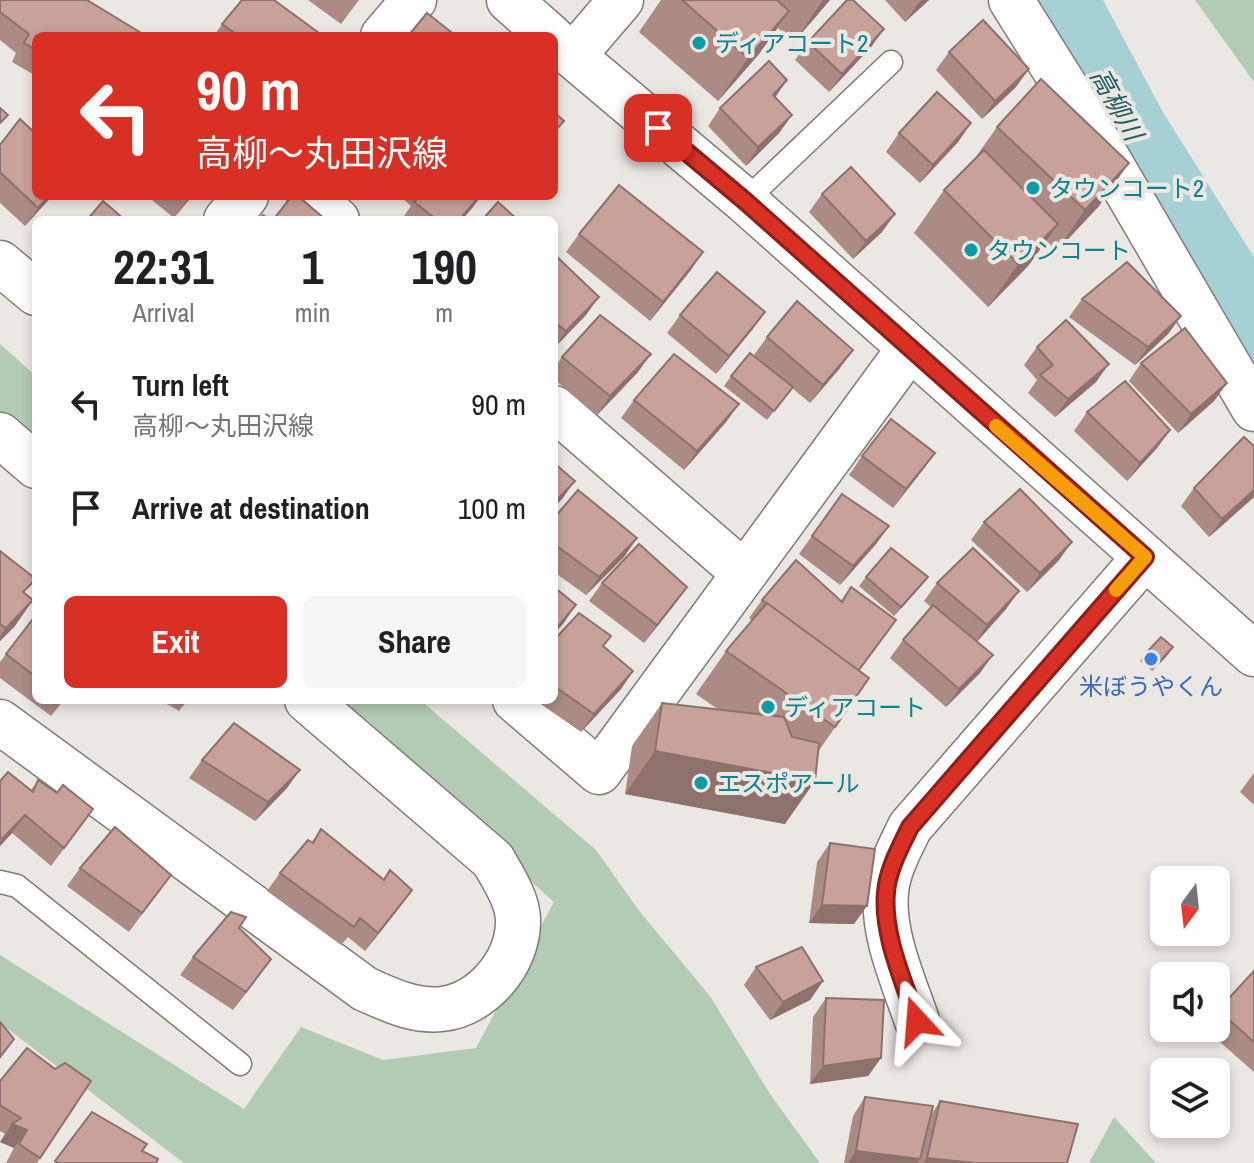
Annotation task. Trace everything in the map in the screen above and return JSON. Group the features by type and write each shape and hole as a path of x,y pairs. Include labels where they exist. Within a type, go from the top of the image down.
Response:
{"street":[{"path":"386,32 414,0"},
{"path":"509,0 545,32"},
{"path":"621,0 559,44 745,201 1254,654"},
{"path":"1011,0 1073,99 1254,409"},
{"path":"229,216 243,200"},
{"path":"314,200 332,216"},
{"path":"0,263 32,290"},
{"path":"520,704 599,772 909,349"},
{"path":"558,411 744,573"},
{"path":"0,435 32,463"},
{"path":"917,1021 895,957 886,894 892,864 910,827 1145,557"},
{"path":"0,722 365,989 403,1006 442,1009 471,999 497,979 511,952 518,921 510,891 493,860 312,704"}],"lane":[{"path":"745,201 891,62"},
{"path":"0,882 17,886 240,1064"}],"green space":[{"path":"1195,0 1254,0 1254,82"},
{"path":"0,344 32,372 32,443 0,415"},
{"path":"336,704 425,704 596,850 640,912 710,996 770,1094 820,1163 184,1163 0,1023 0,955 244,1109 301,1027 383,1060 476,1048 554,902"},
{"path":"1114,1117 1156,1163 1089,1163"}],"building":[{"path":"0,0 87,0 139,32 32,32 32,48 24,43 29,34 0,12"},
{"path":"242,0 274,0 318,32 233,32 222,24"},
{"path":"682,0 777,0 789,11 748,58"},
{"path":"847,0 853,0 884,29 842,74 808,42"},
{"path":"427,13 451,32 411,32"},
{"path":"983,20 1029,69 995,101 949,52"},
{"path":"769,61 787,80 773,95 792,115 758,147 720,108"},
{"path":"1041,79 1129,163 1085,210 997,127"},
{"path":"937,92 971,123 933,165 899,133"},
{"path":"0,108 8,115 0,123"},
{"path":"20,119 32,130 32,200 45,200 38,208 0,172 0,145"},
{"path":"984,150 1058,224 1018,264 944,190"},
{"path":"851,167 895,214 866,241 822,194"},
{"path":"619,185 703,252 663,302 579,234"},
{"path":"289,200 303,200 321,216 276,216"},
{"path":"476,200 462,216 432,216 414,202"},
{"path":"103,201 120,216 90,216"},
{"path":"498,202 514,216 486,216"},
{"path":"558,258 599,297 566,331 558,325"},
{"path":"1127,262 1181,316 1148,347 1082,299"},
{"path":"717,272 765,312 729,356 680,315"},
{"path":"797,301 853,350 823,385 767,337"},
{"path":"600,315 651,354 610,396 562,357"},
{"path":"1066,320 1109,364 1068,399 1040,375 1053,365 1037,347"},
{"path":"1185,328 1227,383 1191,414 1141,363"},
{"path":"750,353 793,387 774,411 731,376"},
{"path":"674,354 739,404 697,451 634,400"},
{"path":"1125,381 1170,430 1140,463 1087,412"},
{"path":"891,419 935,453 906,489 862,456"},
{"path":"1244,437 1254,446 1254,490 1222,519 1194,488"},
{"path":"558,466 575,481 558,499"},
{"path":"1020,489 1072,542 1040,573 984,522"},
{"path":"578,490 637,538 599,577 558,547 558,513"},
{"path":"842,494 889,526 853,566 812,536"},
{"path":"639,544 687,587 657,625 602,583"},
{"path":"891,548 928,577 901,607 866,577"},
{"path":"973,548 1019,591 987,625 937,583"},
{"path":"0,551 32,576 32,583 23,592 32,601 6,628 0,624"},
{"path":"796,560 842,602 851,587 896,620 858,671 762,600"},
{"path":"558,590 576,605 558,626"},
{"path":"767,603 869,678 835,727 726,651"},
{"path":"933,605 993,655 959,689 903,640"},
{"path":"579,613 611,636 603,646 633,671 594,714 558,689 558,636"},
{"path":"32,620 32,674 6,654"},
{"path":"1161,637 1173,647 1159,662 1147,652"},
{"path":"662,703 784,717 792,737 819,743 815,781 655,751"},
{"path":"234,723 300,770 268,802 202,760"},
{"path":"8,772 33,792 38,780 57,793 63,785 93,809 64,848 25,815 2,839 0,837 0,781"},
{"path":"115,827 171,875 142,913 80,868"},
{"path":"321,829 384,880 390,870 412,890 378,933 360,918 354,927 280,873 308,840 313,843"},
{"path":"830,843 875,849 867,906 822,905"},
{"path":"231,912 246,917 239,928 271,959 246,992 193,957"},
{"path":"802,947 823,981 783,1002 756,967"},
{"path":"1254,971 1254,1042 1230,1021 1230,997"},
{"path":"826,998 884,1000 881,1058 823,1066"},
{"path":"0,1022 14,1039 0,1057"},
{"path":"27,1048 55,1069 65,1063 91,1081 40,1158 19,1144 27,1130 12,1124 21,1118 0,1105 0,1081"},
{"path":"865,1097 933,1106 920,1159 856,1151"},
{"path":"940,1101 1078,1124 1067,1163 974,1163 927,1158"},
{"path":"92,1112 147,1144 142,1151 158,1159 156,1163 55,1161"}],"waterway":[{"name":"高柳川","path":"1061,0 1131,131 1254,327"}],"slow traffic":[{"path":"996,426 1145,557 1116,590"}],"place":[{"name":"ディアコート2","path":"699,43"},
{"name":"タウンコート2","path":"1033,188"},
{"name":"タウンコート","path":"971,250"},
{"name":"米ぼうやくん","path":"1151,659"},
{"name":"ディアコート","path":"768,707"},
{"name":"エスポアール","path":"701,783"}],"route":[{"path":"658,128 745,201 1145,557 910,827 892,864 886,894 895,957 917,1021"}]}
